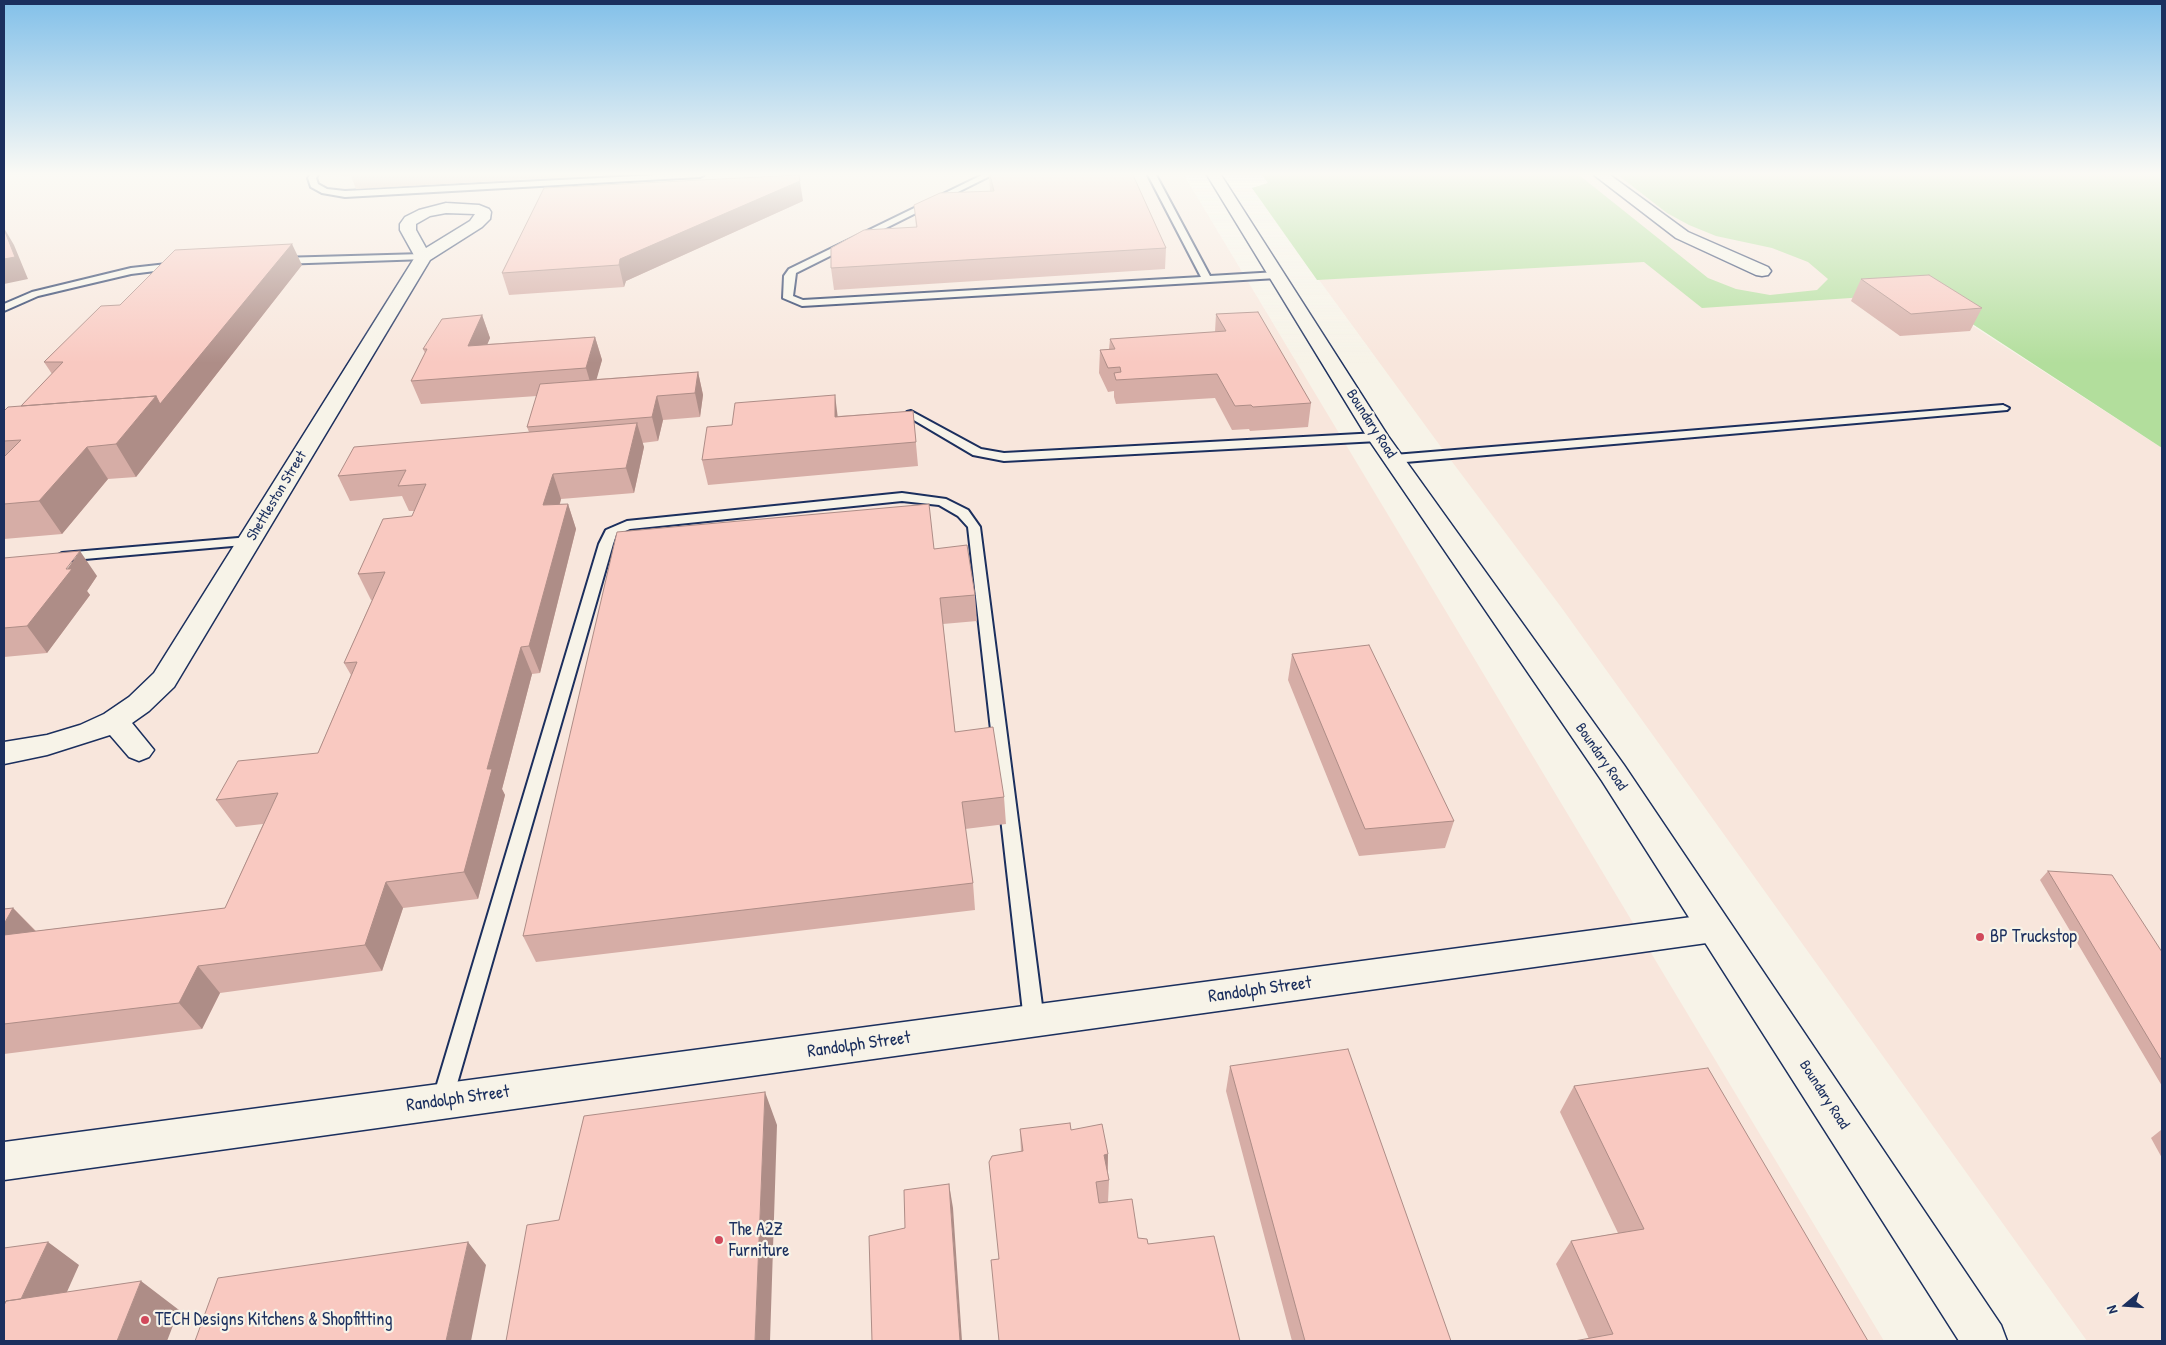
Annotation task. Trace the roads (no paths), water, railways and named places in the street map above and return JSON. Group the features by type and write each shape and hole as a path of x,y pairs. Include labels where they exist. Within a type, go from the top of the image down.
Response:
{"street":[{"name":"Shettleston Street","path":"414,238 423,257"},
{"name":"Shettleston Street","path":"4,753 47,745 90,732 114,721 139,704 164,680 423,257 455,238"},
{"name":"Boundary Road","path":"1254,238 1386,448 1613,773 1985,1341"},
{"path":"1688,238 1762,271"},
{"path":"114,721 139,750"},
{"name":"Randolph Street","path":"4,1161 1714,928"}],"lane":[{"path":"860,238 792,271 789,276 788,298 802,303 1277,275"},
{"path":"1185,238 1207,279"},
{"path":"265,262 423,257"},
{"path":"4,308 35,294 131,271 188,265"},
{"path":"910,414 977,452 1004,457 1386,448 2002,408"},
{"path":"442,1101 606,544 611,533 627,525 902,498 942,502 963,513 974,527 1034,1021"},
{"path":"53,558 250,541"}],"place":[{"name":"BP Truckstop","path":"1980,937"},
{"name":"The A2Z Furniture","path":"719,1240"},
{"name":"TECH Designs Kitchens & Shopfitting","path":"145,1320"}]}
